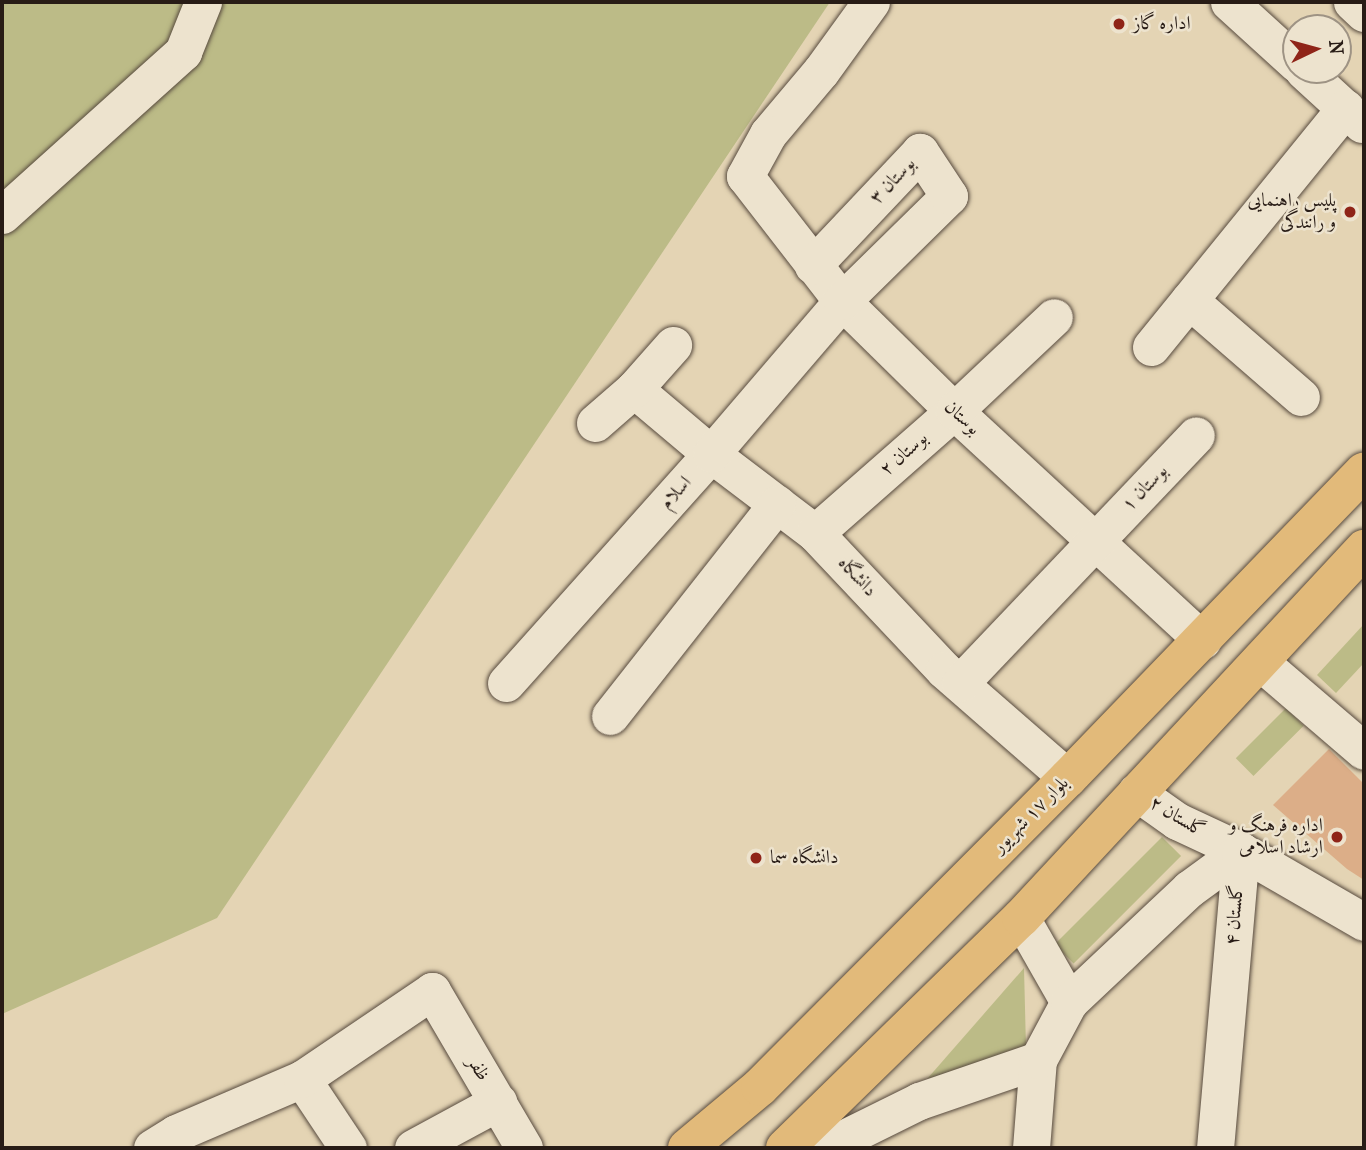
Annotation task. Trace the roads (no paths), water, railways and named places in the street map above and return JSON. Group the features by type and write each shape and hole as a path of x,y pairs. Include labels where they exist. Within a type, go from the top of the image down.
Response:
{"main road":[{"name":"بلوار ١٧ شهریور","path":"687,1148 760,1087 1068,778 1364,471"},
{"path":"786,1148 1021,918 1364,549"}],"street":[{"path":"2,215 183,52 203,2"},
{"name":"بوستان","path":"871,2 821,71 768,134 745,176 842,301 954,411 1202,640"},
{"path":"1352,2 1364,13"},
{"path":"1231,3 1282,51"},
{"path":"1151,347 1189,300 1355,117 1318,84"},
{"name":"بوستان ۳","path":"813,265 920,152 949,196 842,301"},
{"path":"1189,300 1301,397"},
{"name":"اسلام","path":"506,682 711,454 842,301"},
{"name":"بوستان ۲","path":"815,533 954,411 1054,317"},
{"path":"594,424 634,389 673,345"},
{"name":"دانشگاه","path":"634,389 711,454 815,533 960,683 1068,778"},
{"name":"بوستان ۱","path":"960,683 1196,435"},
{"path":"610,716 777,504"},
{"path":"1259,661 1364,751"},
{"name":"گلستان ۲","path":"1136,792 1177,821 1241,851 1364,922"},
{"name":"گلستان ۴","path":"1038,1060 1069,1002 1189,889 1241,851"},
{"name":"گلستان ۴","path":"1215,1148 1241,851"},
{"path":"1021,918 1069,1002"},
{"name":"ظفر","path":"302,1079 432,991 524,1148"},
{"path":"824,1148 919,1101 1038,1060 1031,1148"},
{"path":"171,1143 302,1079 348,1148"},
{"path":"413,1148 498,1102"}],"place":[{"name":"اداره گاز","path":"1119,24"},
{"name":"پلیس راهنمایی و رانندگی","path":"1350,212"},
{"name":"اداره فرهنگ و ارشاد اسلامی","path":"1337,837"},
{"name":"دانشگاه سما","path":"756,858"}]}
